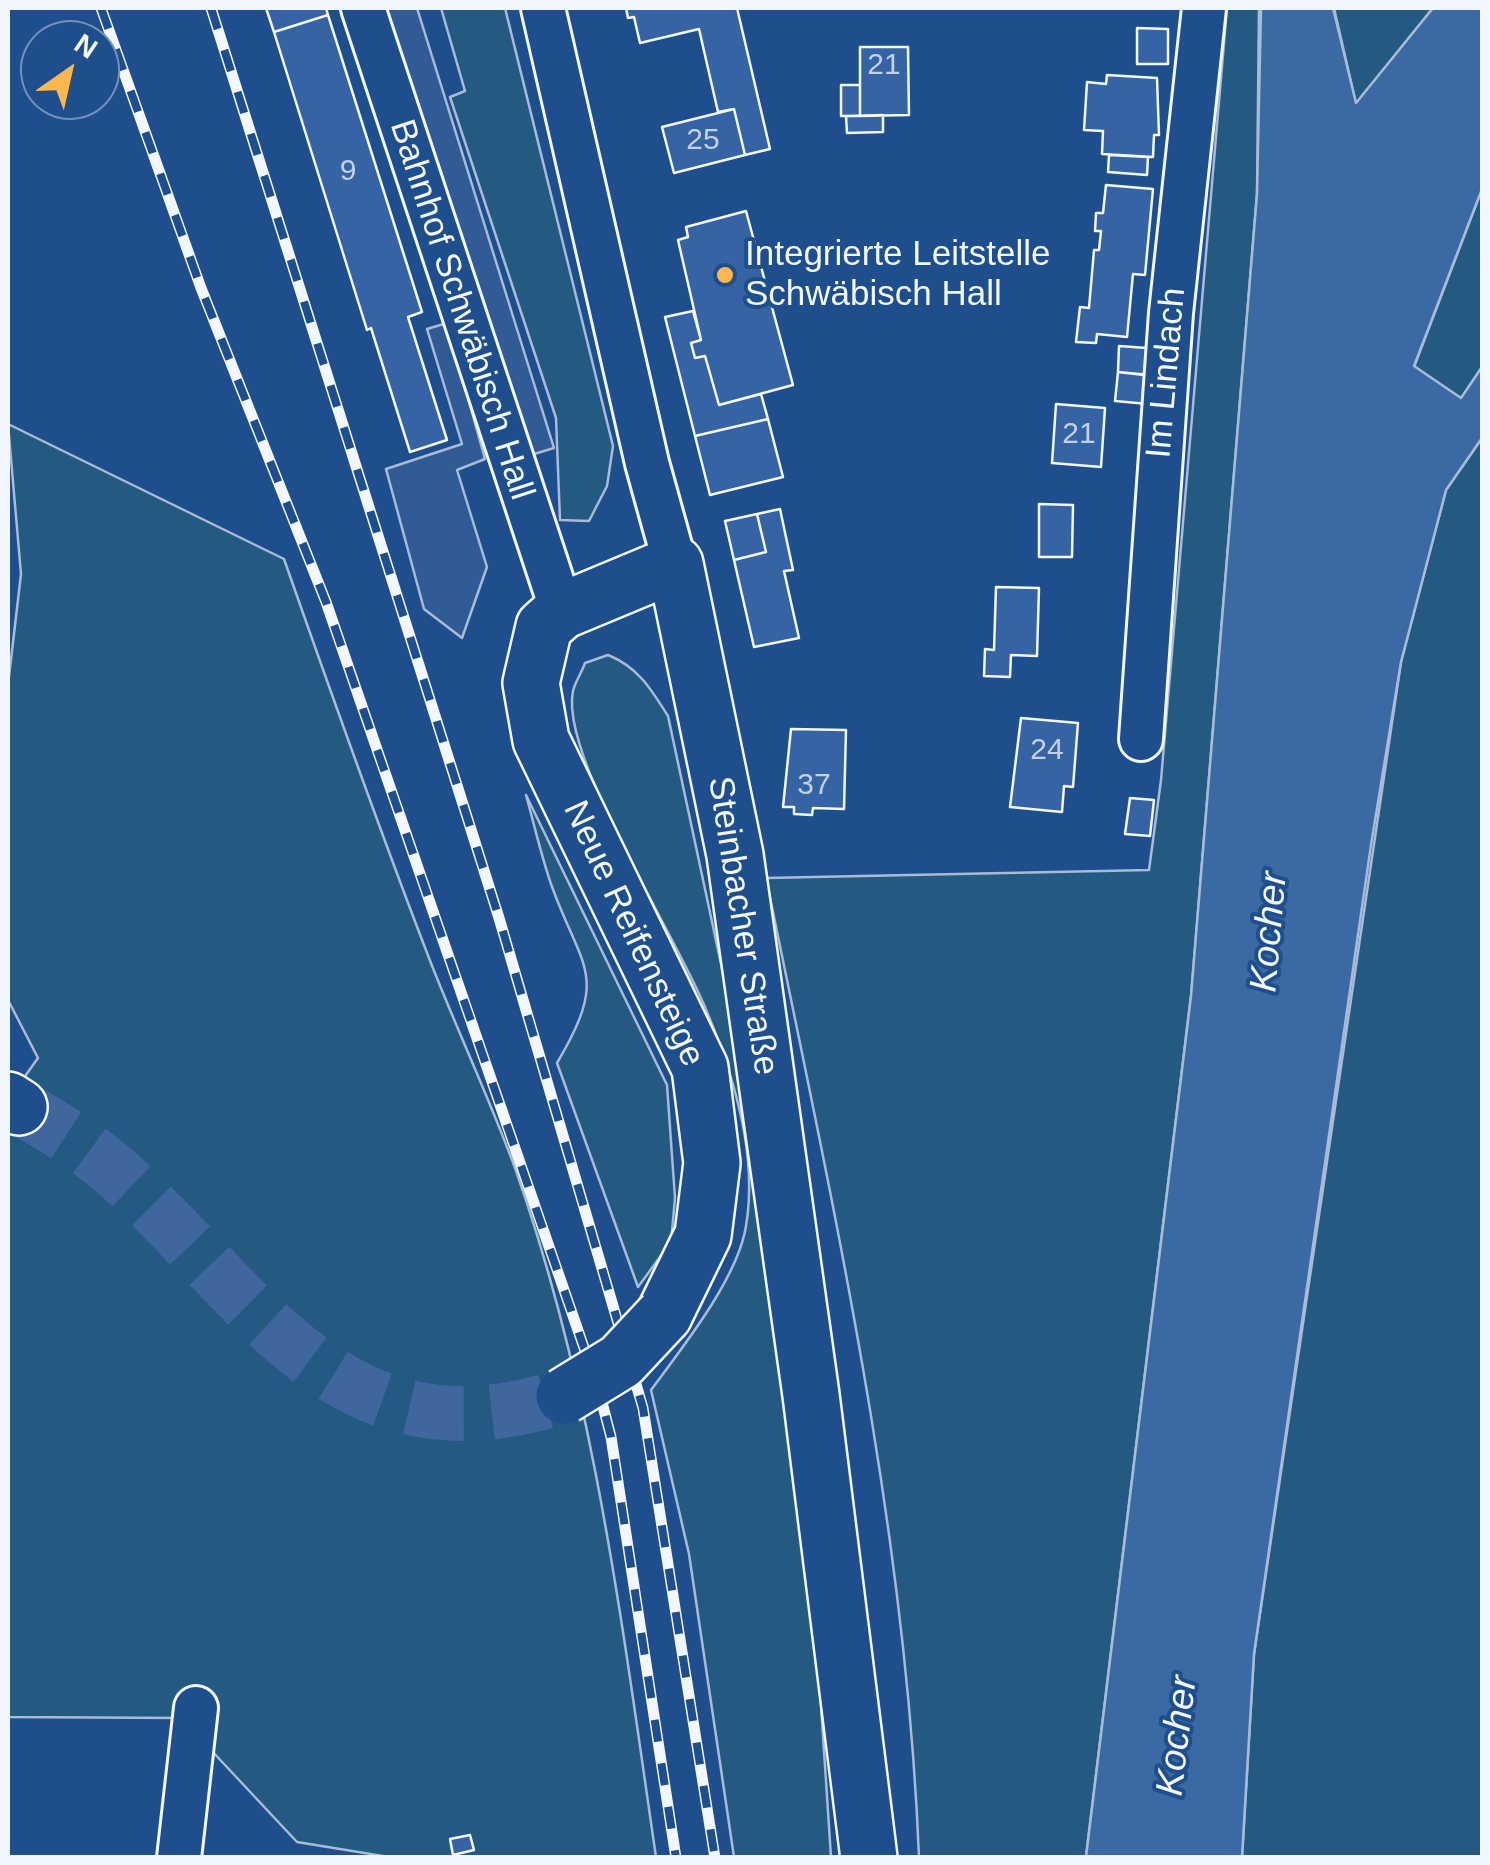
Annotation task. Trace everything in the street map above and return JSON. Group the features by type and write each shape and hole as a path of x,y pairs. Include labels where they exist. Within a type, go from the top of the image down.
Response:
{"main road":[{"path":"562,611 675,564"},
{"name":"Steinbacher Straße","path":"675,564 735,854 812,1395 869,1858"},
{"name":"Neue Reifensteige","path":"562,611 544,627 531,683 540,740 700,1068 712,1163 703,1235 664,1314 621,1361 564,1396"}],"street":[{"name":"Bahnhof Schwäbisch Hall","path":"363,8 562,611"},
{"name":"Steinbacher Straße","path":"543,8 646,464 675,564"},
{"name":"Im Lindach","path":"1141,739 1171,313 1204,8"},
{"path":"179,1858 196,1708"}],"shaded area":[{"path":"381,8 417,8 554,448 521,458"},
{"path":"441,8 505,8 613,446 607,486 589,521 560,520 556,418 450,97 465,91"},
{"path":"1227,8 1259,8 1257,194 1191,996 1086,1857 919,1857 899,1610 882,1487 840,1243 766,878 1149,870 1161,780"},
{"path":"1334,8 1433,8 1356,104"},
{"path":"1482,189 1482,367 1461,399 1414,367"},
{"path":"447,323 485,459 457,470 487,567 462,638 424,609 386,469 462,444 427,329"},
{"path":"8,424 284,559 391,859 505,1141 542,1252 566,1337 602,1509 656,1857 389,1857 297,1842 181,1718 8,1717 8,1100 38,1058 8,1000 8,685 21,574"},
{"path":"1482,438 1482,1857 1242,1858 1254,1654 1401,662 1446,490"},
{"path":"608,655 636,672 668,716 758,1137 772,1309 818,1660 831,1857 734,1857 689,1554 651,1390 707,1312 732,1268 746,1226 749,1172 734,1090 707,1012 602,803 584,759 574,721 573,691 585,663"},
{"path":"526,795 667,1085 675,1198 671,1242 638,1287 557,1063 583,1009 586,972 551,884"}],"water":[{"name":"Kocher","path":"1261,8 1333,8 1356,103 1433,8 1482,8 1482,189 1414,366 1461,398 1482,367 1482,438 1446,490 1401,662 1254,1654 1242,1857 1086,1857 1191,996 1257,194"}],"building":[{"path":"266,8 326,8 328,15 274,32"},
{"path":"626,8 737,8 770,149 745,155 734,109 718,112 699,29 640,43 634,17 628,18"},
{"path":"328,15 422,312 408,317 447,440 410,452 371,328 367,330 274,32"},
{"path":"1137,28 1168,29 1168,64 1137,64"},
{"path":"860,47 908,47 909,115 860,116"},
{"path":"1107,75 1157,78 1159,135 1154,135 1153,157 1102,154 1103,131 1084,130 1087,82 1106,84"},
{"path":"841,85 860,85 860,116 841,116"},
{"path":"734,109 745,155 674,173 662,127"},
{"path":"883,115 883,132 847,133 846,116"},
{"path":"1109,155 1148,157 1147,175 1108,172"},
{"path":"1106,185 1153,189 1145,275 1133,274 1127,337 1097,334 1096,343 1076,342 1080,307 1089,308 1094,250 1099,250 1101,231 1095,231 1096,213 1103,213"},
{"name":"Integrierte Leitstelle Schwäbisch Hall","path":"746,211 793,385 719,405 705,356 695,358 691,343 701,340 678,240 688,237 686,227"},
{"path":"693,311 701,340 691,343 695,358 705,356 719,405 761,394 768,419 695,436 665,317"},
{"path":"1119,346 1147,348 1144,375 1118,372"},
{"path":"1118,372 1150,375 1148,404 1115,401"},
{"path":"1056,404 1105,408 1101,467 1052,463"},
{"path":"768,419 783,477 710,495 695,436"},
{"path":"1039,504 1073,505 1072,557 1039,557"},
{"path":"780,509 793,570 784,571 799,638 754,647 734,560 766,552 757,514"},
{"path":"757,514 766,552 734,560 725,521"},
{"path":"996,587 1039,588 1037,656 1011,655 1010,677 984,676 985,649 994,650"},
{"path":"1021,718 1078,723 1073,787 1064,786 1062,812 1010,807"},
{"path":"791,729 846,730 844,809 813,808 812,815 794,814 794,807 783,807"},
{"path":"1130,798 1154,800 1150,836 1125,834"},
{"path":"470,1835 474,1850 453,1855 450,1839"}],"tunnel":[{"path":"19,1107 105,1163 271,1327 318,1365 368,1394 425,1410 489,1412 564,1396"}],"railway":[{"path":"101,8 201,288 326,602 599,1391 611,1437 676,1858"},
{"path":"211,8 499,918 643,1408 715,1858"}],"place":[{"name":"Integrierte Leitstelle Schwäbisch Hall","path":"725,275"}]}
